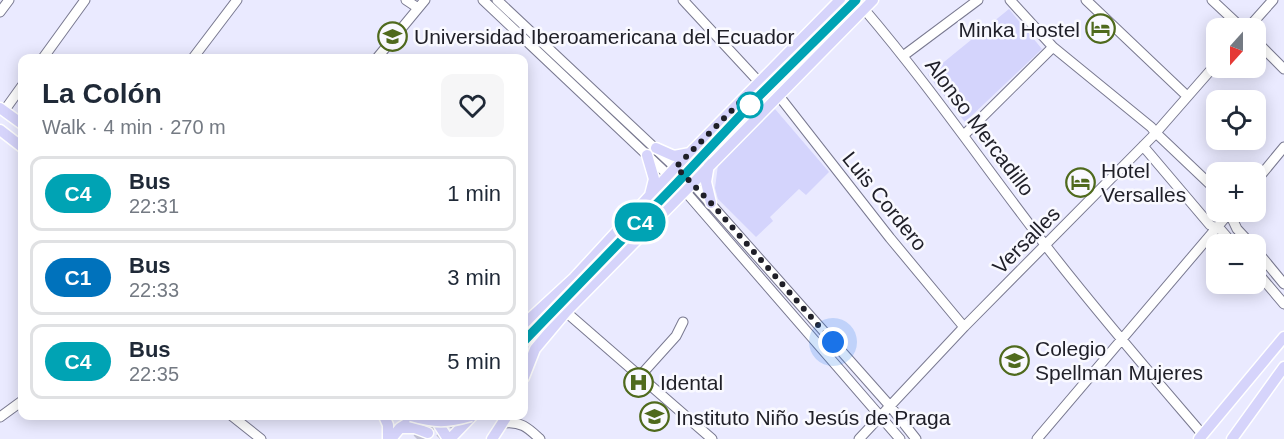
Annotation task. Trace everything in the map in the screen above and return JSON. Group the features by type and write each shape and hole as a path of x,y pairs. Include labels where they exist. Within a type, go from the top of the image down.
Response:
{"main road":[{"path":"528,327 676,167 840,0"},
{"path":"528,350 873,0"},
{"path":"2,110 18,121"},
{"path":"0,130 18,144"},
{"path":"650,195 654,179 652,151 674,156 691,153"},
{"path":"710,164 706,182 711,203"},
{"path":"528,320 549,302"},
{"path":"528,357 555,323"},
{"path":"1203,438 1284,338"},
{"path":"528,367 535,349"},
{"path":"1232,439 1284,368"},
{"path":"386,420 389,439"},
{"path":"389,439 411,420"},
{"path":"419,420 430,436"},
{"path":"426,420 431,422 459,420"},
{"path":"440,420 439,424 449,439 468,420"},
{"path":"492,439 505,420"},
{"path":"400,428 415,428 430,436"}],"street":[{"path":"0,12 9,0"},
{"path":"46,54 85,0"},
{"path":"196,54 237,0"},
{"path":"406,0 418,8"},
{"path":"380,54 425,0"},
{"path":"483,0 652,151 676,167 688,186 900,439"},
{"path":"497,0 652,151 669,177 688,186 711,203 890,406 916,439"},
{"path":"683,0 759,82"},
{"path":"903,56 978,0"},
{"path":"1010,0 1053,46 1152,127 1206,180"},
{"path":"1086,0 1187,96"},
{"path":"1212,0 1231,18"},
{"path":"1257,18 1273,0"},
{"name":"Alonso Mercadillo","path":"864,9 964,135 1046,246 1203,438"},
{"path":"964,135 1053,46"},
{"path":"1266,51 1284,69"},
{"name":"Versalles","path":"859,439 964,327 1156,133 1206,75"},
{"path":"2,110 18,92"},
{"name":"Luis Cordero","path":"779,96 859,193 964,327"},
{"path":"1143,146 1210,225 1224,234"},
{"path":"1266,169 1284,147"},
{"path":"1037,439 1220,222"},
{"path":"1266,262 1284,284"},
{"path":"1266,283 1284,304"},
{"path":"566,312 712,439"},
{"path":"640,376 676,336 683,322"},
{"path":"0,417 18,404"},
{"path":"237,420 261,439"},
{"path":"509,420 527,427 540,439"}],"shaded area":[{"path":"1009,9 1042,49 965,122 928,75"},
{"path":"775,109 829,172 806,195 799,189 770,217 773,221 756,237 718,199 715,188 718,165"}],"tunnel":[{"path":"417,439 437,420"},
{"path":"440,439 458,420"}],"bus line":[{"name":"C4","path":"528,337 750,105 856,0"}],"place":[{"name":"Minka Hostel","path":"1101,29"},
{"name":"Universidad Iberoamericana del Ecuador","path":"393,36"},
{"name":"Hotel Versalles","path":"1080,182"},
{"name":"Colegio Spellman Mujeres","path":"1014,360"},
{"name":"Idental","path":"639,382"},
{"name":"Instituto Niño Jesús de Praga","path":"655,417"}],"route":[{"path":"750,105 747,95 676,167 711,203 833,342"}]}
